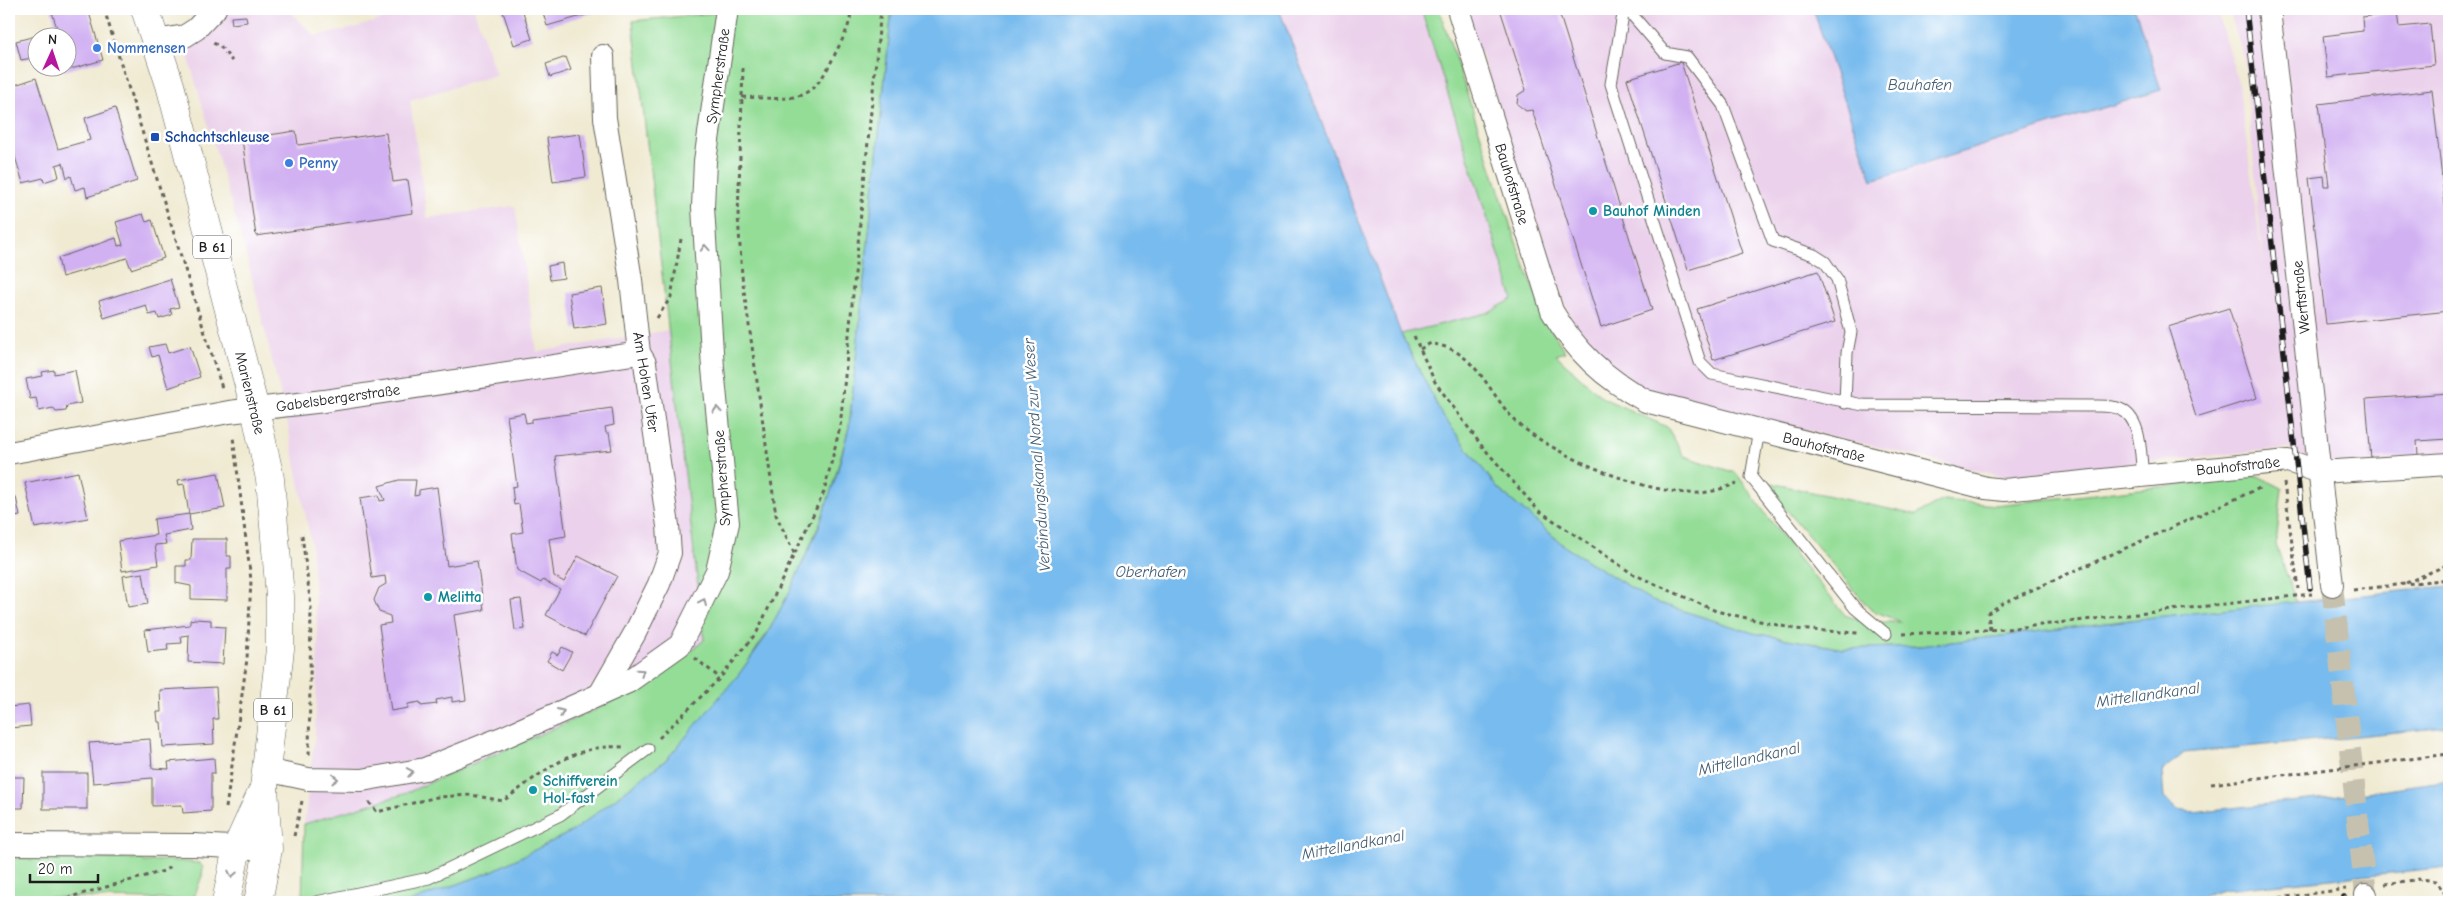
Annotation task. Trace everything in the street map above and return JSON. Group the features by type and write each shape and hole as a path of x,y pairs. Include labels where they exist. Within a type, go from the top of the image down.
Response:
{"main road":[{"name":"Marienstraße","path":"145,9 170,85 242,410 270,480 280,596 280,649 265,779 268,849 258,902"},
{"name":"Marienstraße","path":"226,902 229,846 265,779"}],"street":[{"path":"156,41 185,36 215,9"},
{"name":"Sympherstraße","path":"265,779 362,780 425,769 628,682 680,645 717,572 728,522 702,207 705,161 727,9"},
{"name":"Bauhofstraße","path":"1458,9 1552,311 1568,339 1595,366 1618,386 1646,401 1995,489 2023,489 2143,476 2286,469 2320,472 2449,464"},
{"name":"Werftstraße","path":"2269,9 2320,472 2331,590"},
{"name":"Am Hohen Ufer","path":"600,694 635,633 659,584 670,553 668,526 645,364 639,353 631,280 605,118 603,56"},
{"name":"Gabelsbergerstraße","path":"9,453 242,410 324,401 639,353"},
{"path":"9,844 194,844 268,849"}],"lane":[{"path":"1626,9 1611,84 1700,362 1712,374 1845,403 1863,405 2090,406 2120,409 2130,416 2137,429 2143,476"},
{"path":"1626,9 1665,53 1688,57 1723,105 1773,241 1814,255 1825,262 1837,279 1851,332 1847,353 1845,403"},
{"path":"1759,430 1751,477 1855,608 1886,634"},
{"path":"316,902 429,878 560,815 648,749"}],"path":[{"path":"104,9 242,410 239,472 251,580 246,659 229,846"},
{"path":"742,97 791,99 811,91 826,75 851,21 851,9"},
{"path":"362,780 367,800 377,812 437,797 472,795 503,801 551,766 576,752 608,746 648,749 720,678 757,632 824,492 840,427 881,9"},
{"path":"744,58 738,216 742,276 776,515 795,555"},
{"path":"639,353 649,330 671,297 682,231"},
{"path":"1414,336 1435,382 1481,445 1538,510 1633,574 1716,611 1795,630 1886,634 1990,630 2331,590 2449,579"},
{"path":"1420,348 1431,343 1453,350 1470,364 1520,426 1572,458 1633,482 1660,489 1700,493 1722,489 1751,477"},
{"path":"1990,630 1988,613 2003,604 2286,469 2298,589"},
{"path":"2404,584 2449,564"},
{"path":"680,645 720,678"},
{"path":"2211,784 2449,754"},
{"path":"60,902 63,899 164,871 182,860 194,844"},
{"path":"2248,902 2367,892 2421,878 2436,882 2449,899"}],"shaded area":[{"path":"226,9 287,9 315,36 350,29 417,9 474,9 496,75 410,100 427,218 515,206 537,352 670,330 704,640 676,664 648,683 595,710 404,794 304,824 315,735 318,641 311,542 287,421 245,250 185,46"},
{"path":"1279,9 1421,9 1513,299 1487,313 1401,334"},
{"path":"1466,9 1813,9 1872,179 2160,90 2135,9 2216,9 2239,85 2264,272 2244,59 2229,9 2449,9 2449,458 2326,466 2287,448 2005,477 1649,393 1601,362 1577,330 1564,302"}],"green space":[{"path":"715,9 892,9 849,427 826,509 790,591 768,632 738,676 667,759 573,831 488,873 409,902 302,902 304,824 404,794 595,710 648,683 676,664 704,640 633,21 714,13"},
{"path":"1421,9 1439,9 1516,242 1544,317 1565,352 1556,355 1603,398 1667,427 1684,456 1736,473 1798,558 1845,615 1864,622 1901,622 1871,610 1762,481 1916,515 1943,500 1996,505 2258,476 2282,488 2276,545 2297,603 2155,617 1920,646 1844,649 1753,633 1652,601 1567,548 1498,489 1442,415 1401,334 1487,313 1513,299"},
{"path":"9,858 142,859 144,862 166,860 199,863 203,867 202,876 193,900 9,896"}],"water":[{"name":"Oberhafen","path":"892,9 1279,9 1401,334 1442,415 1498,489 1567,548 1652,601 1753,633 1844,649 1920,646 2155,617 2449,586 2449,727 2184,753 2162,772 2164,798 2177,810 2192,812 2318,799 2449,780 2449,867 2223,890 2191,902 409,902 488,873 573,831 667,759 739,674 765,638 790,591 818,529 837,473 849,427"},
{"name":"Bauhafen","path":"1813,9 2135,9 2161,90 1872,180"}],"building":[{"path":"51,9 88,9 103,60 78,67 78,28 57,28"},
{"path":"502,9 522,9 532,39 514,45"},
{"path":"542,9 599,9 599,11 547,26"},
{"name":"Bauhof Minden","path":"1500,9 1558,9 1652,310 1601,327 1532,110 1526,111 1517,104 1518,95 1526,90"},
{"path":"2397,13 2399,27 2430,24 2434,65 2328,77 2323,36 2363,31 2362,17"},
{"path":"246,16 247,22 232,24 231,17"},
{"path":"28,38 28,59 21,60 16,41"},
{"path":"566,57 571,70 550,77 546,64"},
{"path":"1681,62 1742,253 1688,270 1627,79"},
{"path":"36,78 58,149 90,140 85,118 115,108 137,181 87,197 85,187 75,190 71,176 67,178 63,163 56,165 59,177 44,182 43,178 23,183 9,137 9,92 16,89 15,85"},
{"path":"2432,90 2449,240 2449,311 2326,324 2309,178 2324,176 2325,186 2329,186 2319,104"},
{"path":"296,131 298,145 386,133 393,182 408,180 413,213 256,236 242,139"},
{"path":"580,134 586,177 553,182 547,138"},
{"path":"143,214 146,222 152,220 164,258 131,269 127,258 62,277 58,258 116,238 118,246 123,245 116,222"},
{"path":"562,263 564,278 550,280 548,266"},
{"path":"1818,271 1835,322 1713,360 1697,309"},
{"path":"170,279 179,307 170,309 172,315 159,319 157,313 149,315 146,305 104,318 99,301"},
{"path":"602,288 607,324 574,329 569,293"},
{"path":"2229,308 2257,398 2196,417 2168,327"},
{"path":"165,344 168,353 190,346 200,377 168,388 158,355 152,357 149,347"},
{"path":"54,370 54,374 75,370 81,403 67,406 66,411 56,412 53,408 39,411 36,398 30,399 26,379 43,376 42,372"},
{"path":"2449,393 2449,439 2417,441 2418,455 2371,459 2366,399"},
{"path":"612,408 614,425 605,427 606,433 609,433 612,450 555,456 566,536 549,539 554,576 564,582 578,556 617,576 585,636 546,615 560,589 543,580 541,583 517,570 512,534 523,532 519,504 514,505 512,487 517,486 507,416 524,413 526,423 532,422 532,419"},
{"path":"78,472 88,518 35,528 25,483"},
{"path":"218,473 225,508 189,514 184,484 179,485 178,480"},
{"name":"Melitta","path":"399,480 416,480 414,496 419,495 419,490 437,487 447,566 477,561 484,610 454,615 466,700 452,702 452,697 436,700 437,704 421,706 420,702 408,704 408,708 391,711 379,625 391,623 390,616 379,612 374,600 379,588 386,584 385,576 372,578 360,498 379,495 380,501 385,500 379,486"},
{"path":"16,497 20,516 9,518 9,499"},
{"path":"189,514 191,530 164,535 166,544 155,545 158,565 122,571 118,541 156,535 154,519"},
{"path":"192,539 227,539 227,556 231,556 231,569 227,569 227,600 191,599 191,586 176,583 176,566 186,566 186,560 191,560"},
{"path":"143,573 148,604 128,607 123,576"},
{"path":"521,599 525,629 515,630 511,600"},
{"path":"190,620 211,620 211,626 225,627 223,664 188,662 189,635 181,636 182,643 167,644 168,650 148,652 145,630 190,625"},
{"path":"562,647 572,652 562,670 547,661 552,652 558,655"},
{"path":"216,687 218,719 213,719 214,744 163,747 161,722 158,722 157,712 161,712 160,690"},
{"path":"29,705 31,726 9,728 9,707"},
{"path":"150,739 152,768 169,769 168,762 214,758 215,773 211,773 211,811 183,813 182,805 152,806 152,778 93,783 89,743"},
{"path":"43,773 87,773 87,809 43,809"},
{"path":"24,777 23,808 9,808 9,779"}],"tunnel":[{"path":"2332,585 2366,895"}],"railway":[{"path":"2246,9 2310,588"},
{"path":"2344,897 2345,902"}],"place":[{"name":"Nommensen","path":"97,48"},
{"name":"Schachtschleuse","path":"155,137"},
{"name":"Penny","path":"289,163"},
{"name":"Bauhof Minden","path":"1593,211"},
{"name":"Melitta","path":"428,597"},
{"name":"Schiffverein Hol-fast","path":"533,790"}],"water label":[{"name":"Verbindungskanal Nord zur Weser","path":"1037,455"},
{"name":"Mittellandkanal","path":"2148,695"},
{"name":"Mittellandkanal","path":"1749,759"},
{"name":"Mittellandkanal","path":"1353,845"}]}
